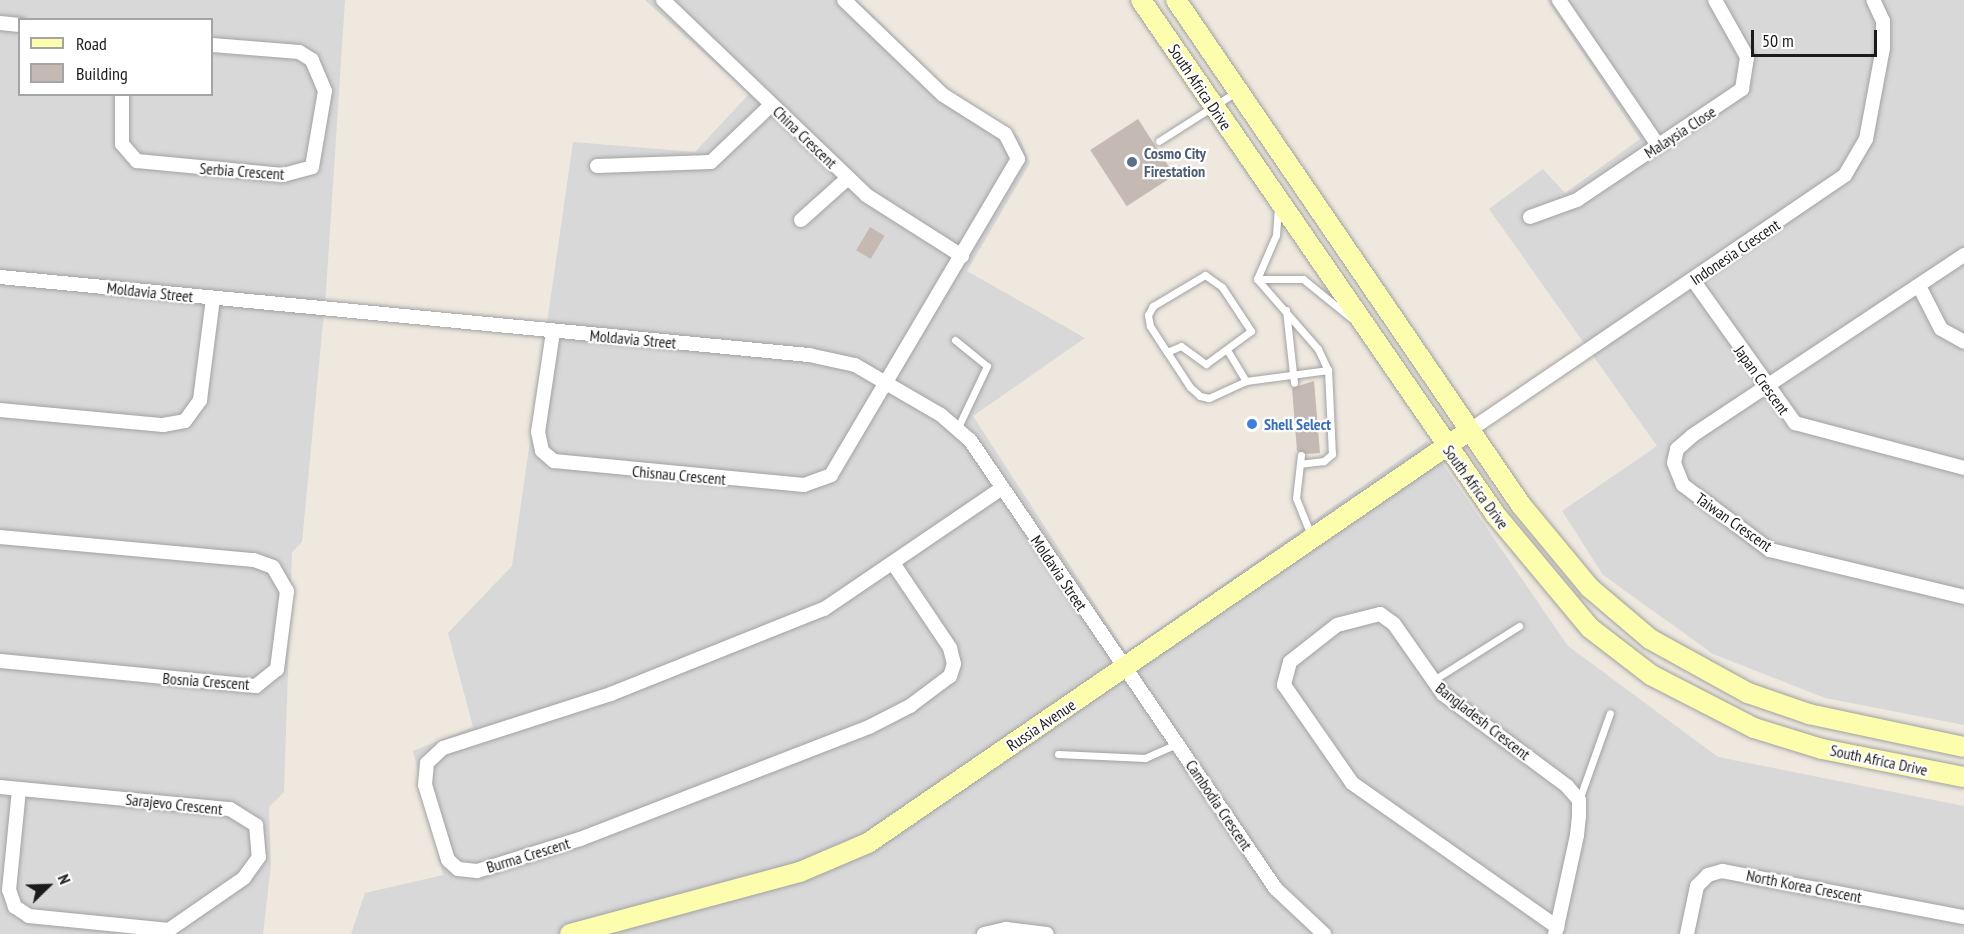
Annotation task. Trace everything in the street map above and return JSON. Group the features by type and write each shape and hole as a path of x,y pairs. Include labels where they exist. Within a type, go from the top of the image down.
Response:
{"street":[{"name":"China Crescent","path":"663,0 874,202 962,256"},
{"path":"844,0 943,95 1016,146 1015,169 887,384"},
{"name":"South Africa Drive","path":"1141,0 1447,446 1558,594 1590,628 1651,675 1729,717 1792,741 1964,777"},
{"name":"South Africa Drive","path":"1176,0 1470,430 1568,565 1627,622 1665,649 1748,693 1791,709 1964,747"},
{"path":"1559,0 1658,145"},
{"name":"Malaysia Close","path":"1530,217 1567,206 1742,88 1747,57 1715,0"},
{"name":"Indonesia Crescent","path":"1470,430 1834,184 1855,162 1868,131 1884,38 1873,0"},
{"path":"0,23 18,25"},
{"name":"Serbia Crescent","path":"122,96 122,144 137,160 283,175 312,167 326,91 312,60 299,52 213,45"},
{"path":"597,166 711,162 771,105"},
{"path":"801,220 848,178"},
{"name":"Taiwan Crescent","path":"1964,255 1764,386 1677,449 1675,471 1683,484 1757,543 1779,554 1964,597"},
{"name":"Moldavia Street","path":"0,277 834,358 887,384 958,427 1124,668"},
{"name":"Japan Crescent","path":"1693,280 1764,386 1791,419 1809,430 1964,468"},
{"path":"1919,286 1941,329 1964,342"},
{"path":"0,410 163,425 185,421 200,400 213,298"},
{"name":"Chisnau Crescent","path":"553,332 538,432 542,451 561,464 813,485 831,475 887,384"},
{"name":"Russia Avenue","path":"570,934 845,855 1124,668 1470,430"},
{"name":"Burma Crescent","path":"895,566 950,648 954,664 950,676 910,706 869,727 580,839 477,871 459,869 448,860 425,785 428,763 438,752 611,694 824,609 895,566 1002,488"},
{"name":"Bosnia Crescent","path":"0,537 254,560 273,567 287,591 277,669 256,686 0,662"},
{"name":"Bangladesh Crescent","path":"1372,613 1394,624 1432,681 1579,800 1556,931 1352,783 1283,678 1290,662 1337,625 1372,613"},
{"name":"Cambodia Crescent","path":"1124,668 1276,889 1307,923 1324,934"},
{"name":"Sarajevo Crescent","path":"0,787 230,809 256,825 259,857 244,878 169,930 29,916 15,907 9,890 19,789"},
{"name":"North Korea Crescent","path":"1687,934 1697,886 1708,874 1722,871 1964,917"},
{"path":"1298,934 1307,923"},
{"path":"984,934 1006,929 1047,934"}],"lane":[{"path":"1159,141 1238,91"},
{"path":"1257,279 1276,235 1278,201"},
{"path":"1167,352 1181,346 1201,364 1228,353 1251,331 1222,287 1205,275 1153,306 1148,315 1167,352 1200,396 1209,398 1246,381 1292,373 1328,370"},
{"path":"1257,279 1295,277 1313,283 1371,337"},
{"path":"1257,279 1286,310 1328,370 1332,454 1301,464"},
{"path":"1286,310 1294,383"},
{"path":"956,340 987,366 958,427"},
{"path":"1228,353 1246,381"},
{"path":"1301,455 1296,498 1312,538"},
{"path":"1432,681 1520,626"},
{"path":"1579,800 1610,713"},
{"path":"1058,754 1145,758 1177,744"}],"shaded area":[{"path":"0,0 345,0 326,292 302,542 292,552 284,792 269,807 271,865 263,934 0,934"},
{"path":"645,0 857,0 948,89 1019,137 1030,163 967,271 1085,338 973,416 1126,652 1427,441 1568,646 1718,757 1964,806 1964,934 351,934 365,893 443,875 413,751 473,727 448,633 512,566 573,142 695,152 749,94"},
{"path":"1547,0 1964,0 1964,725 1825,698 1713,654 1603,575 1562,511 1657,446 1489,209 1543,169 1565,193 1640,139"}],"building":[{"name":"Cosmo City Firestation","path":"1138,119 1174,175 1127,206 1090,150"},
{"path":"870,227 885,236 871,259 856,250"},
{"path":"1314,381 1320,453 1306,454 1297,451 1292,388"}],"place":[{"name":"Cosmo City Firestation","path":"1132,162"},
{"name":"Shell Select","path":"1252,424"}]}
